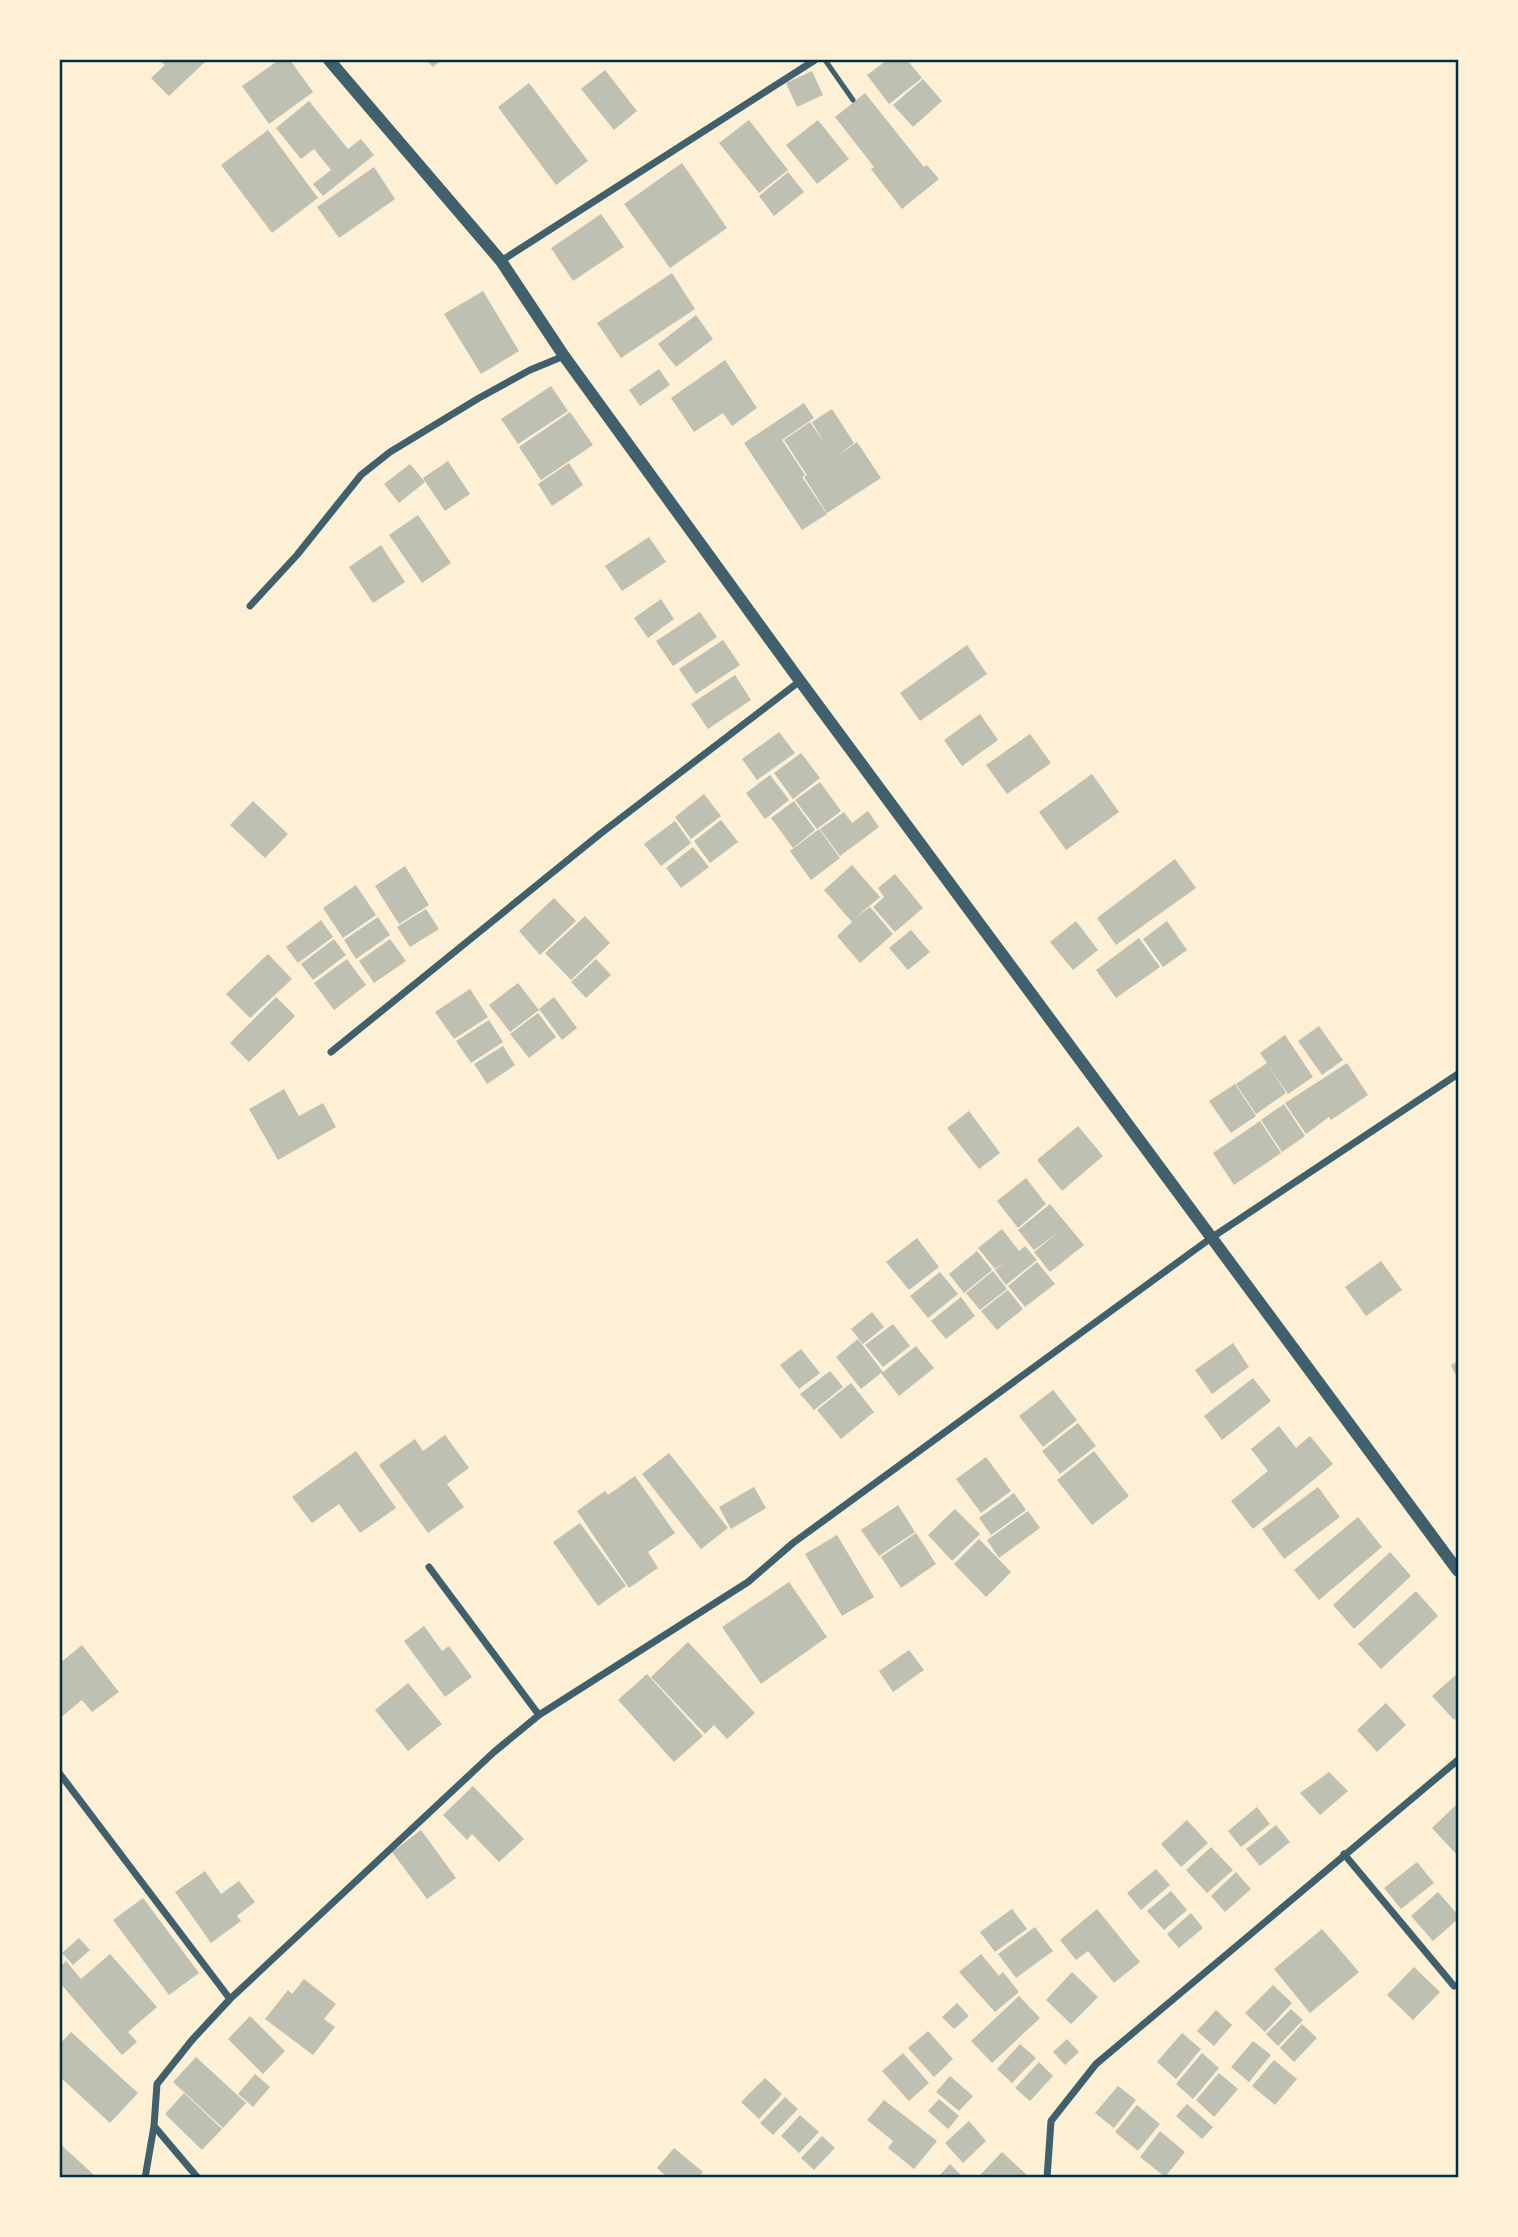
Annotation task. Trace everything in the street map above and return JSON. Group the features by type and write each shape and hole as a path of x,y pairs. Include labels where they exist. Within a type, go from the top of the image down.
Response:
{"street":[{"path":"329,60 501,261 564,356 800,681 1458,1571"},
{"path":"501,261 815,60"},
{"path":"250,606 298,555 361,475 390,452 520,375 564,356"},
{"path":"331,1052 600,834 800,681"},
{"path":"145,2178 154,2126 157,2084 191,2040 230,1998 494,1752 539,1715 748,1582 804,1534 1211,1238 1458,1074"},
{"path":"429,1567 539,1715"},
{"path":"1047,2178 1051,2121 1096,2064 1458,1760"},
{"path":"60,1774 230,1998"},
{"path":"1344,1854 1454,1986"},
{"path":"154,2126 198,2178"}],"lane":[{"path":"825,60 853,100"}],"building":[{"path":"159,60 207,60 169,96 151,78 165,65"},
{"path":"279,60 290,60 313,92 269,124 242,86"},
{"path":"426,60 441,60 433,67"},
{"path":"887,60 907,60 922,78 889,104 867,75"},
{"path":"605,70 637,111 614,130 581,89"},
{"path":"812,71 823,95 797,107 786,83"},
{"path":"923,79 942,101 913,127 893,105"},
{"path":"529,83 588,161 556,185 498,107"},
{"path":"865,93 924,167 927,165 939,179 902,209 835,117"},
{"path":"309,101 348,149 361,139 374,155 323,196 313,184 331,170 314,149 301,159 276,128"},
{"path":"749,120 788,170 759,193 719,143"},
{"path":"818,120 849,159 817,184 786,145"},
{"path":"268,130 318,198 272,233 221,165"},
{"path":"682,163 727,228 670,268 624,204"},
{"path":"374,167 395,199 339,238 317,207"},
{"path":"788,172 804,192 774,216 759,196"},
{"path":"601,214 624,247 573,281 551,248"},
{"path":"672,273 695,309 621,358 597,323"},
{"path":"483,291 519,351 481,374 444,314"},
{"path":"696,315 713,339 676,367 658,344"},
{"path":"725,360 757,408 732,426 723,413 694,432 671,398"},
{"path":"659,369 670,385 640,406 629,390"},
{"path":"551,386 568,411 518,444 501,419"},
{"path":"804,403 814,418 782,440 805,475 802,477 827,514 802,530 744,443"},
{"path":"832,409 854,443 835,458 857,442 881,478 827,513 784,440 810,422 824,443 812,422"},
{"path":"570,412 593,445 541,480 519,447"},
{"path":"448,461 470,494 445,511 423,478"},
{"path":"569,463 583,485 552,506 538,484"},
{"path":"410,464 425,482 399,503 384,484"},
{"path":"418,515 451,563 422,583 389,535"},
{"path":"649,537 666,562 622,591 605,566"},
{"path":"381,545 405,582 373,603 349,567"},
{"path":"661,599 674,619 648,638 634,618"},
{"path":"700,612 717,637 673,666 656,641"},
{"path":"723,640 740,665 696,694 679,669"},
{"path":"967,645 987,674 920,721 900,693"},
{"path":"735,675 751,700 708,729 691,704"},
{"path":"980,714 998,740 962,766 944,740"},
{"path":"779,732 795,753 757,780 742,759"},
{"path":"1030,734 1051,763 1007,794 986,765"},
{"path":"801,753 820,778 793,799 774,773"},
{"path":"1092,774 1119,812 1066,850 1039,812"},
{"path":"770,775 789,800 765,819 746,793"},
{"path":"820,782 841,811 817,829 795,800"},
{"path":"704,794 721,816 691,839 675,817"},
{"path":"253,801 288,834 265,858 230,825"},
{"path":"794,801 815,830 793,848 771,818"},
{"path":"868,811 879,827 840,856 820,829 844,812 852,823"},
{"path":"721,820 738,842 710,863 694,841"},
{"path":"675,821 691,843 661,866 644,844"},
{"path":"819,829 840,858 811,880 790,851"},
{"path":"693,847 709,867 681,888 666,868"},
{"path":"1175,859 1196,888 1116,945 1097,918"},
{"path":"852,865 880,897 854,919 870,907 893,934 860,963 837,936 852,922 824,890"},
{"path":"405,866 429,905 399,924 375,886"},
{"path":"895,874 923,908 895,932 873,907 884,897 878,888"},
{"path":"356,885 376,915 343,938 323,908"},
{"path":"554,898 576,921 540,955 519,931"},
{"path":"426,909 439,929 410,947 397,927"},
{"path":"585,916 610,943 571,980 545,953"},
{"path":"378,917 390,935 356,959 344,940"},
{"path":"321,920 333,937 298,963 286,947"},
{"path":"1076,921 1098,950 1073,970 1050,942"},
{"path":"1167,921 1187,950 1163,967 1143,939"},
{"path":"911,930 930,952 908,970 889,948"},
{"path":"1139,938 1160,967 1116,998 1096,970"},
{"path":"334,939 346,955 313,980 301,964"},
{"path":"390,939 406,961 374,983 359,961"},
{"path":"268,954 292,979 250,1018 226,994"},
{"path":"347,959 366,985 334,1010 314,983"},
{"path":"596,959 611,975 586,998 571,982"},
{"path":"518,983 539,1010 510,1032 489,1005"},
{"path":"470,989 488,1017 454,1039 435,1012"},
{"path":"276,997 295,1016 249,1062 230,1043"},
{"path":"554,997 577,1028 562,1040 539,1009"},
{"path":"538,1013 556,1037 529,1058 510,1034"},
{"path":"489,1020 503,1042 471,1063 456,1041"},
{"path":"1319,1026 1343,1060 1322,1075 1298,1041"},
{"path":"1285,1035 1313,1077 1288,1094 1270,1068 1286,1093 1256,1114 1236,1084 1267,1063 1260,1053"},
{"path":"503,1046 515,1065 487,1084 474,1064"},
{"path":"1347,1063 1368,1095 1331,1120 1329,1117 1306,1134 1285,1103"},
{"path":"1235,1084 1256,1116 1231,1133 1209,1101"},
{"path":"284,1089 299,1116 323,1103 336,1127 278,1160 249,1109"},
{"path":"1284,1104 1305,1136 1282,1152 1261,1120"},
{"path":"969,1111 1000,1153 979,1169 947,1128"},
{"path":"1260,1121 1281,1153 1234,1185 1213,1153"},
{"path":"1078,1126 1103,1156 1062,1191 1037,1160"},
{"path":"1026,1178 1046,1204 1018,1228 997,1201"},
{"path":"1050,1204 1084,1245 1050,1272 1034,1252 1059,1232 1034,1250 1018,1230"},
{"path":"1002,1229 1019,1251 1025,1246 1037,1260 1006,1285 995,1270 1006,1261 995,1269 978,1248"},
{"path":"917,1238 939,1267 909,1290 886,1262"},
{"path":"977,1251 992,1270 964,1293 949,1274"},
{"path":"1381,1261 1402,1290 1366,1316 1345,1287"},
{"path":"1037,1262 1055,1284 1025,1307 1008,1286"},
{"path":"993,1271 1007,1289 980,1310 966,1293"},
{"path":"940,1272 958,1294 928,1318 910,1296"},
{"path":"1008,1290 1023,1309 997,1330 981,1311"},
{"path":"961,1297 975,1316 946,1339 931,1321"},
{"path":"872,1312 884,1327 863,1344 851,1329"},
{"path":"893,1324 910,1346 883,1367 865,1345"},
{"path":"858,1339 883,1372 916,1346 934,1368 899,1396 881,1373 861,1389 836,1357"},
{"path":"1233,1343 1249,1367 1212,1394 1195,1370"},
{"path":"801,1349 820,1373 799,1389 780,1365"},
{"path":"1458,1361 1458,1380 1451,1365"},
{"path":"830,1371 843,1387 814,1410 800,1394"},
{"path":"1253,1378 1271,1401 1222,1440 1204,1416"},
{"path":"851,1383 874,1412 841,1439 817,1410"},
{"path":"1053,1390 1077,1420 1043,1447 1019,1416"},
{"path":"1078,1423 1096,1446 1060,1474 1042,1451"},
{"path":"1279,1426 1296,1448 1310,1436 1333,1464 1253,1529 1231,1501 1268,1471 1251,1449"},
{"path":"445,1435 469,1468 447,1484 464,1507 428,1533 379,1465 415,1439 423,1451"},
{"path":"356,1451 396,1508 360,1533 339,1504 312,1523 292,1497"},
{"path":"1094,1451 1129,1496 1092,1525 1057,1480"},
{"path":"669,1453 728,1528 701,1549 642,1474"},
{"path":"986,1457 1011,1491 981,1513 956,1479"},
{"path":"635,1476 675,1533 648,1552 658,1568 629,1588 577,1511 605,1491 608,1495"},
{"path":"754,1487 766,1508 731,1529 719,1507"},
{"path":"1318,1487 1340,1517 1284,1559 1262,1529"},
{"path":"1014,1493 1026,1510 991,1535 979,1518"},
{"path":"898,1505 915,1532 879,1556 861,1530"},
{"path":"955,1509 980,1534 952,1561 928,1535"},
{"path":"1028,1511 1040,1528 999,1558 987,1540"},
{"path":"1358,1517 1382,1547 1319,1600 1294,1570"},
{"path":"580,1523 626,1586 598,1606 553,1542"},
{"path":"916,1533 936,1564 901,1588 881,1557"},
{"path":"837,1535 874,1597 842,1616 805,1554"},
{"path":"979,1539 1011,1572 986,1597 954,1564"},
{"path":"1390,1552 1411,1576 1354,1629 1333,1605"},
{"path":"789,1582 827,1637 761,1684 722,1627"},
{"path":"1416,1591 1438,1616 1381,1669 1358,1644"},
{"path":"424,1626 442,1651 449,1646 472,1677 445,1697 404,1641"},
{"path":"688,1642 755,1713 727,1739 714,1725 705,1734 651,1677"},
{"path":"82,1645 119,1692 92,1712 82,1700 60,1718 60,1663"},
{"path":"909,1650 924,1670 893,1692 879,1671"},
{"path":"1458,1673 1458,1716 1454,1720 1432,1696"},
{"path":"647,1674 703,1736 674,1762 618,1700"},
{"path":"408,1683 442,1724 408,1751 375,1710"},
{"path":"1386,1703 1406,1725 1377,1752 1357,1730"},
{"path":"1329,1772 1348,1791 1320,1815 1300,1793"},
{"path":"473,1786 524,1839 499,1862 472,1834 467,1840 443,1815"},
{"path":"1458,1803 1458,1856 1432,1828"},
{"path":"1257,1807 1270,1824 1241,1847 1228,1831"},
{"path":"1187,1820 1208,1843 1181,1867 1161,1844"},
{"path":"1276,1825 1290,1842 1260,1866 1246,1849"},
{"path":"421,1830 456,1878 427,1899 392,1852"},
{"path":"1211,1847 1233,1870 1207,1893 1186,1870"},
{"path":"1417,1862 1434,1883 1401,1909 1384,1888"},
{"path":"1156,1869 1170,1885 1141,1910 1127,1893"},
{"path":"205,1871 221,1894 239,1881 255,1902 237,1916 241,1921 211,1943 175,1892"},
{"path":"1236,1872 1251,1889 1225,1912 1211,1896"},
{"path":"1171,1891 1187,1910 1164,1930 1147,1911"},
{"path":"1438,1892 1458,1915 1458,1919 1433,1941 1411,1916"},
{"path":"143,1898 199,1973 169,1995 113,1920"},
{"path":"1012,1909 1027,1929 995,1952 980,1932"},
{"path":"1097,1909 1140,1962 1114,1983 1088,1951 1076,1960 1060,1940"},
{"path":"1191,1913 1203,1928 1179,1948 1167,1934"},
{"path":"1035,1927 1053,1951 1016,1978 998,1954"},
{"path":"1322,1929 1359,1972 1310,2013 1274,1969"},
{"path":"79,1938 90,1950 73,1965 62,1953"},
{"path":"110,1954 157,2007 128,2032 137,2042 122,2055 60,1983 60,1967 66,1961 81,1979"},
{"path":"981,1954 999,1976 1003,1972 1019,1992 995,2012 959,1972"},
{"path":"1414,1967 1440,1992 1413,2020 1387,1995"},
{"path":"1072,1972 1098,1997 1071,2024 1046,2000"},
{"path":"304,1979 336,2004 324,2019 335,2027 313,2055 265,2019 288,1990 292,1994"},
{"path":"1273,1985 1292,2003 1265,2032 1245,2013"},
{"path":"1019,1996 1040,2018 992,2063 971,2041"},
{"path":"957,2003 969,2016 954,2029 942,2017"},
{"path":"1291,2009 1303,2020 1278,2046 1266,2034"},
{"path":"1216,2010 1232,2025 1214,2046 1197,2031"},
{"path":"250,2016 285,2051 263,2074 228,2039"},
{"path":"1302,2024 1317,2038 1294,2062 1280,2048"},
{"path":"928,2031 953,2059 934,2077 908,2048"},
{"path":"71,2032 138,2093 110,2123 60,2077 60,2044"},
{"path":"1182,2033 1201,2049 1176,2079 1157,2062"},
{"path":"1067,2039 1079,2052 1065,2065 1053,2052"},
{"path":"1253,2041 1271,2055 1249,2082 1231,2067"},
{"path":"1020,2044 1036,2058 1012,2083 997,2069"},
{"path":"903,2053 929,2083 909,2101 882,2071"},
{"path":"1202,2053 1219,2068 1193,2099 1176,2084"},
{"path":"196,2057 246,2103 223,2128 173,2082"},
{"path":"1274,2060 1297,2079 1275,2105 1252,2086"},
{"path":"1039,2062 1053,2076 1030,2101 1015,2088"},
{"path":"1219,2073 1238,2089 1214,2117 1196,2100"},
{"path":"255,2074 270,2087 253,2107 238,2094"},
{"path":"950,2076 973,2096 959,2111 936,2092"},
{"path":"765,2078 782,2094 759,2119 741,2102"},
{"path":"1118,2086 1136,2100 1114,2128 1095,2113"},
{"path":"184,2093 222,2129 202,2150 165,2114"},
{"path":"785,2097 798,2109 773,2135 760,2123"},
{"path":"939,2099 959,2116 948,2129 928,2111"},
{"path":"884,2100 937,2141 914,2169 888,2148 893,2141 867,2120"},
{"path":"1187,2104 1213,2127 1202,2139 1176,2116"},
{"path":"1137,2105 1160,2124 1138,2151 1115,2132"},
{"path":"800,2115 819,2132 799,2153 781,2136"},
{"path":"969,2121 986,2141 963,2163 945,2143"},
{"path":"1160,2131 1185,2152 1165,2177 1140,2157"},
{"path":"822,2136 835,2148 814,2170 801,2158"},
{"path":"60,2144 81,2163 97,2178 60,2178"},
{"path":"674,2148 703,2172 698,2178 668,2178 657,2168"},
{"path":"1002,2152 1027,2175 1025,2178 977,2178"},
{"path":"950,2164 964,2178 937,2178"}]}
